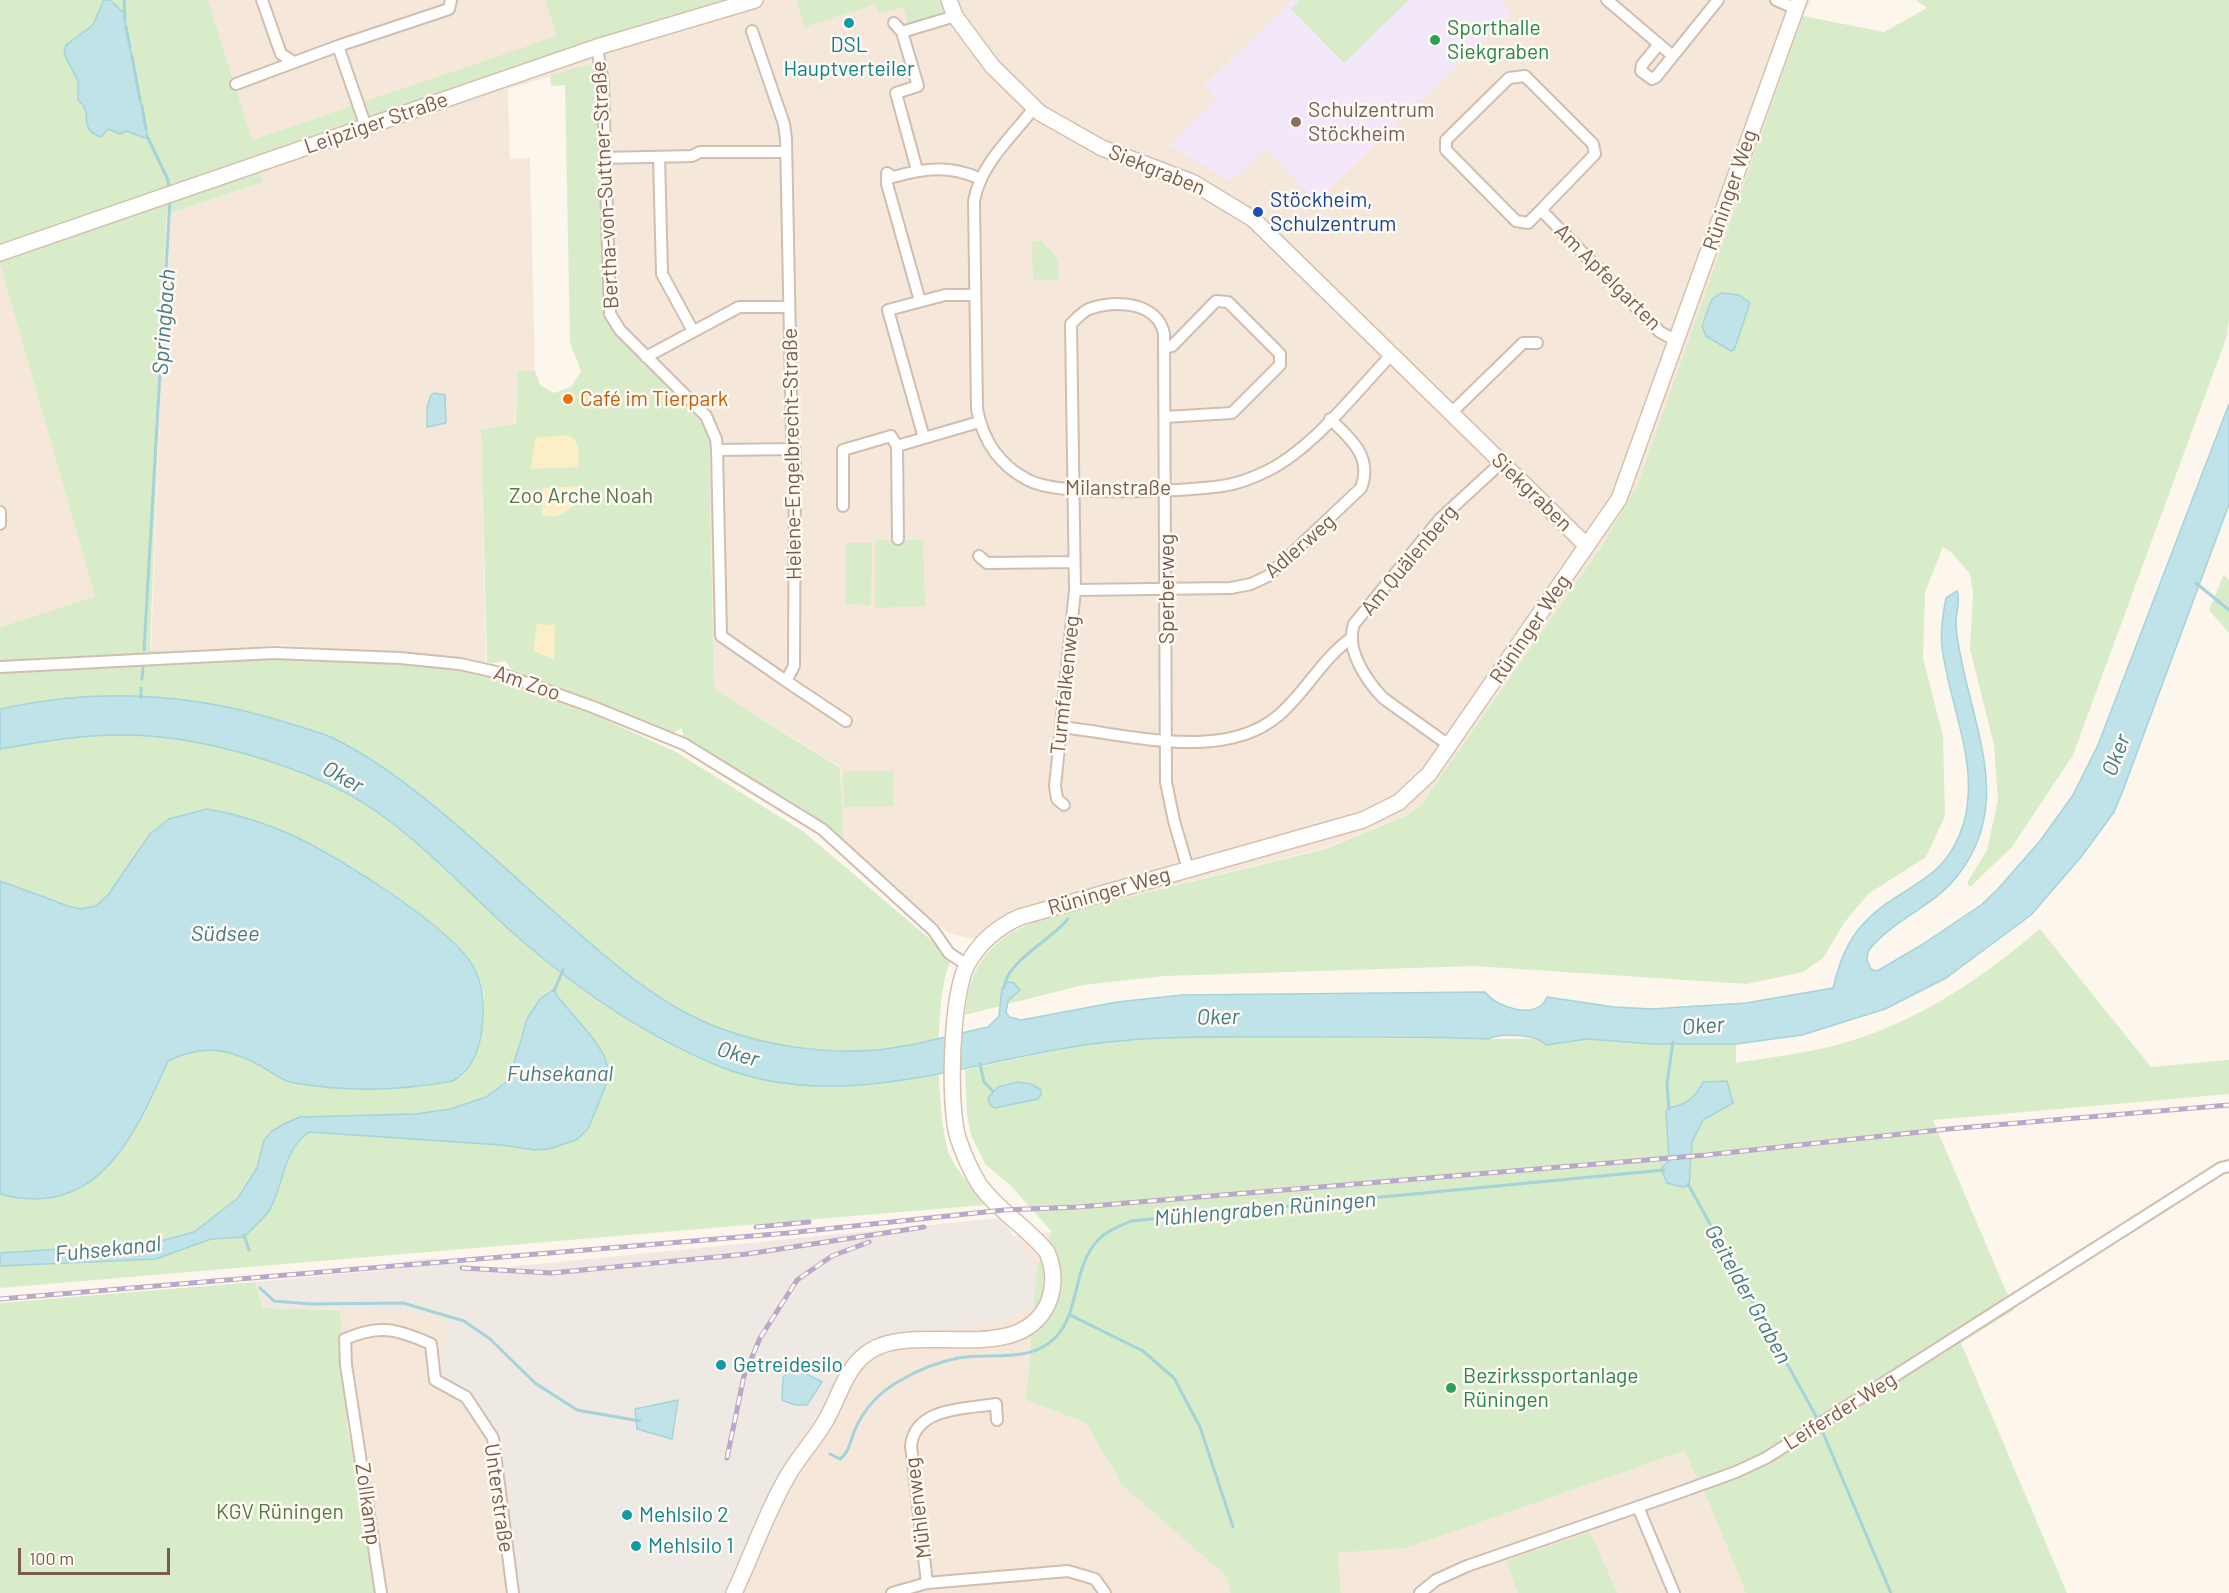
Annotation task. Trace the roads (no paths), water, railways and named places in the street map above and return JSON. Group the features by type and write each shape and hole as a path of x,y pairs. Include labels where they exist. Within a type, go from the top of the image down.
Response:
{"street":[{"path":"262,0 281,54 294,62"},
{"path":"236,84 338,46 448,9 451,0"},
{"name":"Leipziger Straße","path":"0,253 597,47 755,0"},
{"name":"Siekgraben","path":"949,0 954,16 992,66 1034,108 1102,148 1192,182 1237,208 1264,228 1587,546"},
{"path":"1607,0 1673,56"},
{"path":"1659,44 1642,65 1641,72 1652,79 1718,0"},
{"path":"1776,0 1796,4"},
{"name":"Rüninger Weg","path":"967,965 991,934 1020,917 1376,814 1399,802 1421,784 1450,746 1619,499 1796,4"},
{"path":"902,32 954,16"},
{"path":"894,23 902,32 918,86 896,93 917,170"},
{"name":"Helene-Engelbrecht-Straße","path":"752,32 784,124 786,152 788,307 792,439 795,449 794,666 786,681"},
{"path":"338,46 366,127"},
{"name":"Bertha-von-Suttner-Straße","path":"597,47 603,83 610,314 620,330 706,416 716,439 717,450 721,636 786,681"},
{"name":"Am Apfelgarten","path":"1519,75 1525,76 1593,144 1595,154 1541,210 1528,223 1516,221 1446,150 1446,140 1509,78 1519,75"},
{"name":"Milanstraße","path":"1034,108 992,159 981,179 974,201 979,422 992,451 1016,473 1042,486 1072,490 1224,486 1253,477 1293,455 1392,354"},
{"path":"604,158 692,156 700,152 786,152"},
{"path":"659,157 662,274 693,331"},
{"path":"920,301 886,183 887,173 893,177 917,170 955,169 981,179"},
{"name":"Am Apfelgarten","path":"1541,210 1660,332 1677,341"},
{"path":"924,438 888,310 945,295 975,295"},
{"path":"1164,348 1172,346 1216,302 1222,301 1235,309 1280,354 1282,360 1280,365 1232,413 1165,417"},
{"name":"Turmfalkenweg","path":"1064,805 1058,799 1055,786 1075,590 1071,324 1084,312 1100,306 1138,306 1150,312"},
{"path":"646,357 739,308 788,307"},
{"name":"Sperberweg","path":"1150,312 1163,328 1164,348 1166,740 1169,801 1188,869"},
{"path":"1451,413 1523,343 1537,343"},
{"name":"Adlerweg","path":"1075,590 1231,588 1261,581 1355,498 1365,480 1363,456 1330,419"},
{"path":"897,446 979,422"},
{"path":"843,506 843,450 891,436 897,446 898,539"},
{"path":"717,450 795,449"},
{"name":"Am Quälenberg","path":"1450,746 1383,698 1374,688 1353,651 1350,639 1354,624 1440,519 1502,462"},
{"path":"0,512 0,524"},
{"path":"980,556 987,563 1074,562"},
{"name":"Am Quälenberg","path":"1061,727 1166,740 1221,741 1243,736 1265,726 1286,708 1331,653 1350,639"},
{"name":"Am Zoo","path":"0,668 274,653 407,659 460,664 496,672 593,706 684,744 812,823 898,896 933,930 949,953 967,965"},
{"path":"786,681 846,721"},
{"path":"734,1593 789,1473 827,1420 842,1385 861,1358 882,1345 897,1341 958,1342 1011,1334 1026,1328 1045,1310 1051,1296 1053,1266 1039,1242 979,1183 958,1137 953,1087 956,1017 961,982 967,965"},
{"name":"Leiferder Weg","path":"1420,1593 1437,1580 1467,1566 1736,1472 1766,1458 2222,1168 2229,1167"},
{"name":"Unterstraße","path":"355,1415 345,1365 345,1339 367,1330 404,1332 431,1344 435,1380 466,1397 493,1438 513,1593"},
{"name":"Mühlenweg","path":"927,1583 911,1446 915,1430 925,1419 936,1414 996,1404 997,1420"},
{"name":"Zollkamp","path":"355,1415 381,1593"},
{"path":"1638,1507 1674,1593"},
{"path":"892,1593 927,1583 1068,1571 1095,1578 1105,1593"}],"water":[{"path":"104,0 110,0 123,12 148,139 126,131 120,134 108,129 101,137 89,129 85,110 78,100 78,81 64,54 66,45 93,25"},
{"path":"1721,293 1739,295 1750,303 1734,350 1731,351 1706,336 1702,326 1712,299"},
{"path":"434,393 445,395 446,423 427,427 427,407"},
{"name":"Oker","path":"2229,404 2229,504 2114,812 2081,857 2031,915 1946,978 1885,1009 1802,1035 1736,1044 1652,1044 1587,1039 1546,1045 1535,1039 1509,1035 1488,1039 1438,1037 1161,1038 1069,1047 917,1078 866,1084 816,1086 766,1080 716,1065 689,1053 638,1026 590,994 521,940 396,826 351,796 321,781 254,756 184,740 150,736 89,736 0,749 0,709 36,702 109,696 145,696 217,705 324,734 392,773 448,817 591,944 653,993 698,1019 722,1029 758,1040 817,1050 874,1050 917,1044 988,1027 999,1016 1002,988 1007,982 1014,983 1020,990 1008,1001 1006,1012 1009,1017 1021,1020 1117,1002 1182,995 1485,992 1498,1003 1517,1010 1535,1009 1547,997 1614,1007 1652,1009 1746,1003 1833,988 1844,954 1858,930 1878,910 1934,871 1946,859 1956,843 1964,822 1968,800 1968,778 1962,734 1946,669 1941,635 1946,598 1957,591 1958,641 1985,767 1986,794 1983,822 1974,849 1958,875 1926,905 1889,930 1868,951 1867,960 1871,969 1877,971 1920,946 1981,905 2040,841 2073,795 2098,745"},
{"name":"Südsee","path":"207,809 262,823 313,845 363,875 442,932 461,950 473,966 479,981 483,1020 474,1058 460,1077 453,1081 413,1087 354,1089 290,1082 279,1078 254,1062 230,1053 206,1050 181,1055 168,1061 142,1116 126,1142 109,1165 88,1183 63,1195 34,1199 0,1194 0,881 68,906 80,909 96,906 108,895 150,834 169,819"},
{"name":"Fuhsekanal","path":"554,989 557,996 592,1037 604,1055 609,1071 588,1129 576,1140 549,1149 535,1150 501,1145 309,1132 294,1148 270,1209 244,1237 211,1239 156,1259 0,1266 0,1253 153,1243 194,1232 238,1198 257,1168 264,1140 272,1131 300,1117 416,1114 450,1109 486,1097 509,1080 527,1019 540,999"},
{"path":"1727,1081 1733,1103 1703,1120 1692,1142 1689,1186 1683,1187 1667,1183 1661,1169 1669,1160 1666,1112 1668,1108 1689,1100 1703,1082"},
{"path":"1018,1082 1031,1084 1041,1090 1041,1095 1038,1099 995,1108 990,1105 988,1098 998,1087"},
{"path":"799,1370 822,1382 807,1405 795,1405 782,1400 783,1378 788,1371"},
{"path":"678,1400 672,1439 637,1429 635,1409"}],"waterway":[{"name":"Springbach","path":"124,0 125,20"},
{"name":"Springbach","path":"126,27 130,47"},
{"name":"Springbach","path":"132,56 140,100"},
{"name":"Springbach","path":"142,106 146,129"},
{"name":"Springbach","path":"147,136 168,180 169,190"},
{"name":"Springbach","path":"144,650 170,200"},
{"path":"2196,583 2229,610"},
{"name":"Springbach","path":"142,679 143,667"},
{"name":"Springbach","path":"141,688 141,698"},
{"path":"1004,988 1012,969 1068,919"},
{"name":"Fuhsekanal","path":"554,991 563,970"},
{"name":"Mühlengraben Rüningen","path":"1669,1109 1667,1084 1673,1042"},
{"path":"980,1064 984,1082 993,1091"},
{"name":"Mühlengraben Rüningen","path":"830,1454 840,1459 843,1457 868,1407 887,1389 909,1375 958,1358 1009,1356 1045,1346 1055,1338 1069,1315 1084,1262 1090,1250 1106,1233 1131,1221 1664,1170"},
{"name":"Geitelder Graben","path":"1688,1184 1817,1418"},
{"name":"Mühlengraben Rüningen","path":"244,1235 249,1250"},
{"name":"Mühlengraben Rüningen","path":"260,1288 274,1301 311,1304 403,1303 464,1321 490,1339 535,1383 577,1410 640,1421"},
{"path":"1070,1315 1143,1351 1174,1378 1200,1427 1233,1527"},
{"name":"Geitelder Graben","path":"1823,1433 1891,1593"}],"railway":[{"path":"0,1299 788,1233 1004,1210 1078,1207 1706,1155 1948,1129 2229,1105"},
{"path":"756,1227 809,1222"},
{"path":"462,1268 552,1273 747,1254 924,1227"},
{"path":"727,1458 744,1376 760,1338 797,1280 832,1256 869,1242"}],"place":[{"name":"DSL Hauptverteiler","path":"849,23"},
{"name":"Sporthalle Siekgraben","path":"1435,40"},
{"name":"Schulzentrum Stöckheim","path":"1296,122"},
{"name":"Stöckheim, Schulzentrum","path":"1258,212"},
{"name":"Café im Tierpark","path":"568,399"},
{"name":"Getreidesilo","path":"721,1365"},
{"name":"Bezirkssportanlage Rüningen","path":"1451,1388"},
{"name":"Mehlsilo 2","path":"627,1515"},
{"name":"Mehlsilo 1","path":"636,1546"}],"park label":[{"name":"Zoo Arche Noah","path":"581,496"},
{"name":"KGV Rüningen","path":"280,1512"}]}
